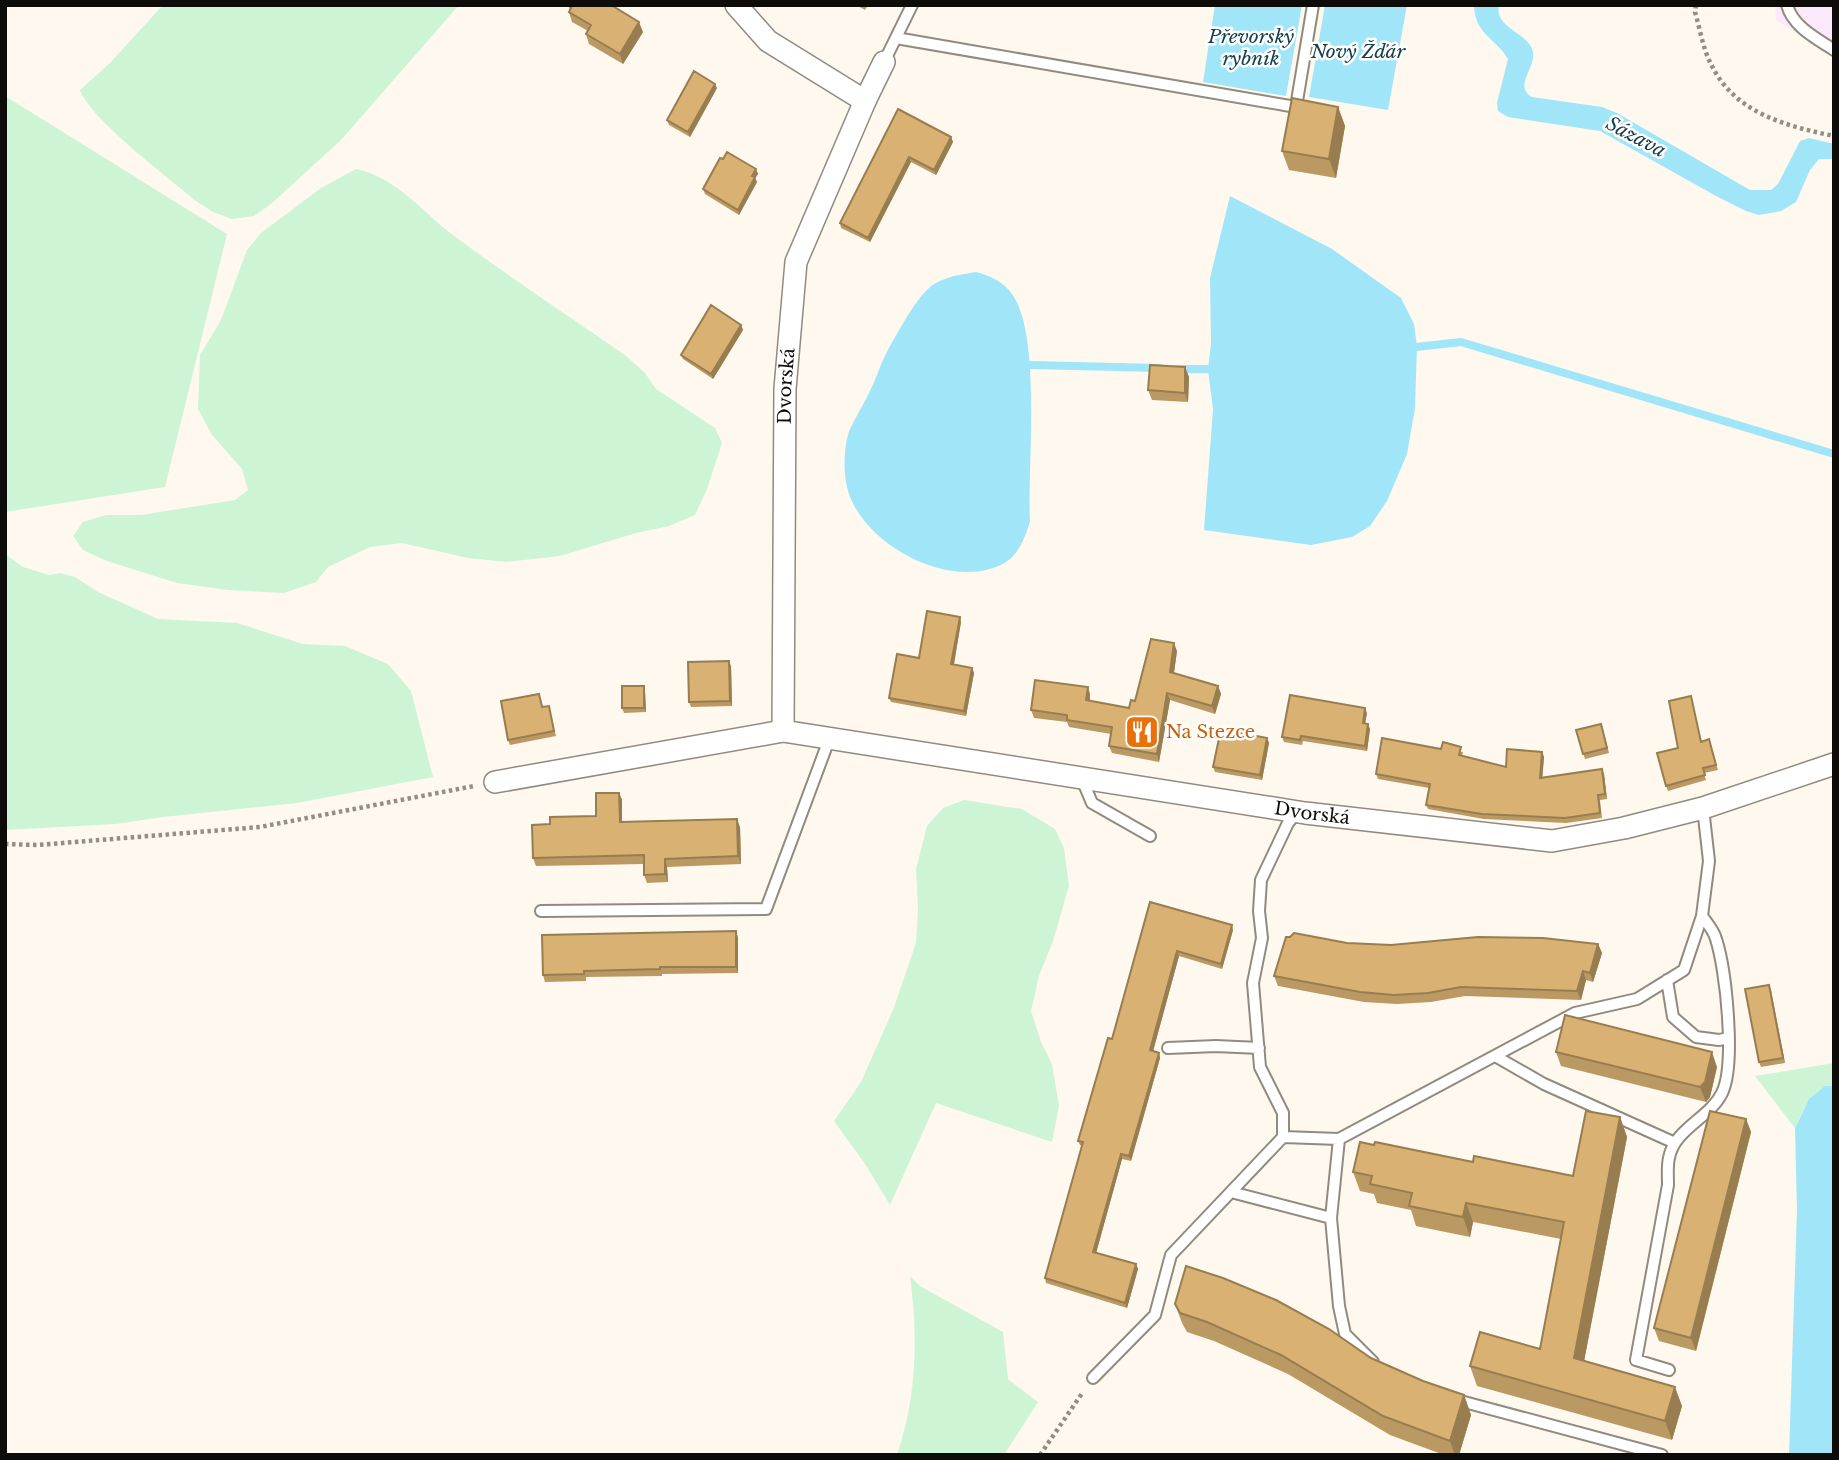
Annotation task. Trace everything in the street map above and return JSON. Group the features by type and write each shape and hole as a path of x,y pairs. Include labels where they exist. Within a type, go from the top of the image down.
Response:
{"street":[{"path":"736,5 768,41 864,101"},
{"name":"Dvorská","path":"783,731 785,389 796,262 864,101 884,62"},
{"name":"Dvorská","path":"495,782 783,731 1297,812 1552,841 1624,828 1703,808 1834,764"}],"lane":[{"path":"884,62 912,5"},
{"path":"896,38 1296,107 1313,5"},
{"path":"1787,5 1794,20 1834,50"},
{"path":"541,911 766,909 830,737"},
{"path":"1082,777 1092,803 1150,835"},
{"path":"1283,1137 1339,1139 1575,1013 1637,999 1684,970 1702,916 1709,861 1703,808"},
{"path":"1093,1378 1155,1315 1171,1255 1283,1137 1283,1113 1260,1067 1253,983 1262,939 1259,911 1261,880 1288,823 1297,812"},
{"path":"1669,1370 1636,1360 1668,1185 1668,1157 1675,1143 1723,1092 1730,1057 1727,1002 1716,937 1702,916"},
{"path":"1667,980 1674,1017 1696,1037 1719,1040 1729,1038"},
{"path":"1168,1048 1259,1048"},
{"path":"1495,1056 1544,1084 1675,1143"},
{"path":"1339,1139 1332,1218 1339,1306 1345,1334 1381,1370"},
{"path":"1231,1192 1332,1218"},
{"path":"1444,1397 1662,1455"}],"path":[{"path":"1696,5 1695,12 1711,65 1733,95 1762,116 1806,130 1834,135"},
{"path":"5,844 38,845 260,827 495,782"},
{"path":"1040,1455 1093,1378"}],"shaded area":[{"path":"1775,5 1834,5 1834,57 1776,20"}],"green space":[{"path":"163,5 459,5 341,140 271,204 254,216 232,219 213,212 196,201 132,148 99,117 80,90 110,63"},
{"path":"5,96 227,234 165,487 5,512"},
{"path":"356,169 398,188 445,229 625,355 645,373 656,389 715,428 722,443 707,489 695,515 669,526 560,556 506,562 468,558 402,543 370,547 328,567 316,582 284,593 228,590 177,583 107,561 83,550 73,536 83,522 106,515 141,515 235,500 248,490 242,469 212,435 198,409 200,355 221,320 247,250 261,233 321,188"},
{"path":"5,554 23,567 49,575 60,573 75,577 98,592 158,619 237,623 303,644 345,646 388,664 411,691 433,777 297,803 116,824 5,830"},
{"path":"964,800 1022,809 1055,829 1064,848 1069,886 1053,941 1039,976 1031,1011 1041,1042 1052,1064 1059,1106 1052,1142 936,1103 890,1205 834,1121 861,1082 893,1010 916,943 916,869 927,826 943,808"},
{"path":"1834,1063 1834,1086 1826,1087 1814,1095 1795,1128 1755,1076"},
{"path":"910,1276 920,1286 1003,1332 1008,1379 1038,1402 1004,1455 897,1455 909,1411 914,1366"}],"water":[{"name":"Převorský rybník","path":"1215,5 1302,5 1286,96 1203,82"},
{"name":"Nový Žďár","path":"1325,5 1407,5 1388,110 1309,97"},
{"name":"Sázava","path":"1474,5 1499,5 1502,20 1530,45 1533,58 1525,88 1532,97 1602,107 1617,113 1750,190 1771,190 1778,184 1800,141 1809,138 1834,144 1834,159 1819,159 1810,170 1796,202 1781,211 1759,215 1716,196 1600,131 1508,117 1498,111 1497,103 1508,59 1478,23"},
{"path":"1230,196 1332,249 1401,298 1414,324 1417,346 1415,408 1407,454 1387,501 1370,526 1352,537 1311,545 1204,530 1213,409 1208,370 1211,343 1210,278"},
{"path":"976,272 996,280 1012,294 1021,314 1027,340 1031,403 1030,522 1018,549 1006,562 984,570 961,572 912,558 889,544 870,527 855,508 847,487 845,458 850,429 886,353 917,302 937,282"},
{"path":"1825,1086 1834,1086 1834,1455 1789,1455 1797,1210 1795,1128 1809,1099"}],"building":[{"path":"570,5 611,5 639,22 620,54 586,34 591,25 569,12 572,6"},
{"path":"694,71 715,84 688,132 667,120"},
{"path":"1292,98 1338,107 1329,159 1282,151"},
{"path":"898,109 951,137 934,170 909,157 868,238 840,223"},
{"path":"727,152 756,169 752,176 755,177 738,210 703,189 720,158 723,159"},
{"path":"711,305 741,325 711,374 681,355"},
{"path":"1150,365 1185,367 1185,393 1148,390"},
{"path":"927,611 960,617 951,664 972,668 964,711 889,698 897,654 919,658"},
{"path":"1151,639 1174,643 1170,672 1218,686 1212,706 1167,693 1157,754 1109,746 1112,727 1067,720 1067,715 1031,710 1035,680 1088,687 1086,700 1129,708 1131,700 1135,701"},
{"path":"729,661 730,701 689,702 688,662"},
{"path":"622,686 644,686 644,708 622,708"},
{"path":"539,694 542,707 549,706 554,731 508,740 501,701"},
{"path":"1290,695 1365,708 1363,723 1368,724 1365,746 1301,736 1300,740 1282,737"},
{"path":"1691,696 1701,742 1709,739 1716,765 1703,768 1705,775 1666,786 1657,753 1678,748 1669,701"},
{"path":"1601,724 1607,748 1583,754 1576,730"},
{"path":"1221,729 1267,738 1260,775 1213,767"},
{"path":"1382,738 1441,749 1443,742 1461,747 1459,755 1506,767 1507,749 1542,752 1540,778 1602,769 1605,794 1598,795 1600,813 1565,818 1482,814 1426,805 1430,784 1376,774"},
{"path":"596,793 619,793 620,822 737,819 738,856 665,859 665,874 644,875 644,855 533,858 532,825 550,824 550,817 596,816"},
{"path":"1150,902 1232,925 1221,964 1177,951 1150,1050 1159,1053 1129,1156 1121,1154 1093,1252 1136,1264 1125,1303 1045,1278 1083,1142 1078,1141 1108,1038 1112,1039"},
{"path":"736,931 736,967 660,967 543,975 542,935"},
{"path":"1294,933 1347,943 1391,945 1478,937 1543,938 1598,944 1590,973 1583,971 1577,991 1461,987 1394,995 1360,992 1274,976 1286,937"},
{"path":"1769,985 1783,1058 1759,1062 1745,989"},
{"path":"1565,1015 1712,1052 1705,1082 1700,1087 1556,1052"},
{"path":"1586,1111 1620,1117 1574,1358 1675,1387 1665,1421 1470,1366 1480,1332 1540,1349 1564,1222 1466,1203 1463,1217 1409,1206 1412,1193 1370,1184 1372,1176 1353,1172 1360,1142 1374,1145 1375,1142 1473,1162 1474,1156 1573,1176"},
{"path":"1710,1111 1746,1119 1691,1338 1654,1328"},
{"path":"1186,1266 1276,1300 1329,1329 1371,1358 1423,1381 1464,1395 1450,1441 1383,1416 1281,1355 1180,1313 1175,1304"}],"waterway":[{"path":"1407,348 1461,342 1834,454"},
{"path":"1030,365 1160,368"},
{"path":"1177,369 1216,369"}],"place":[{"name":"Na Stezce","path":"1142,732"}]}
